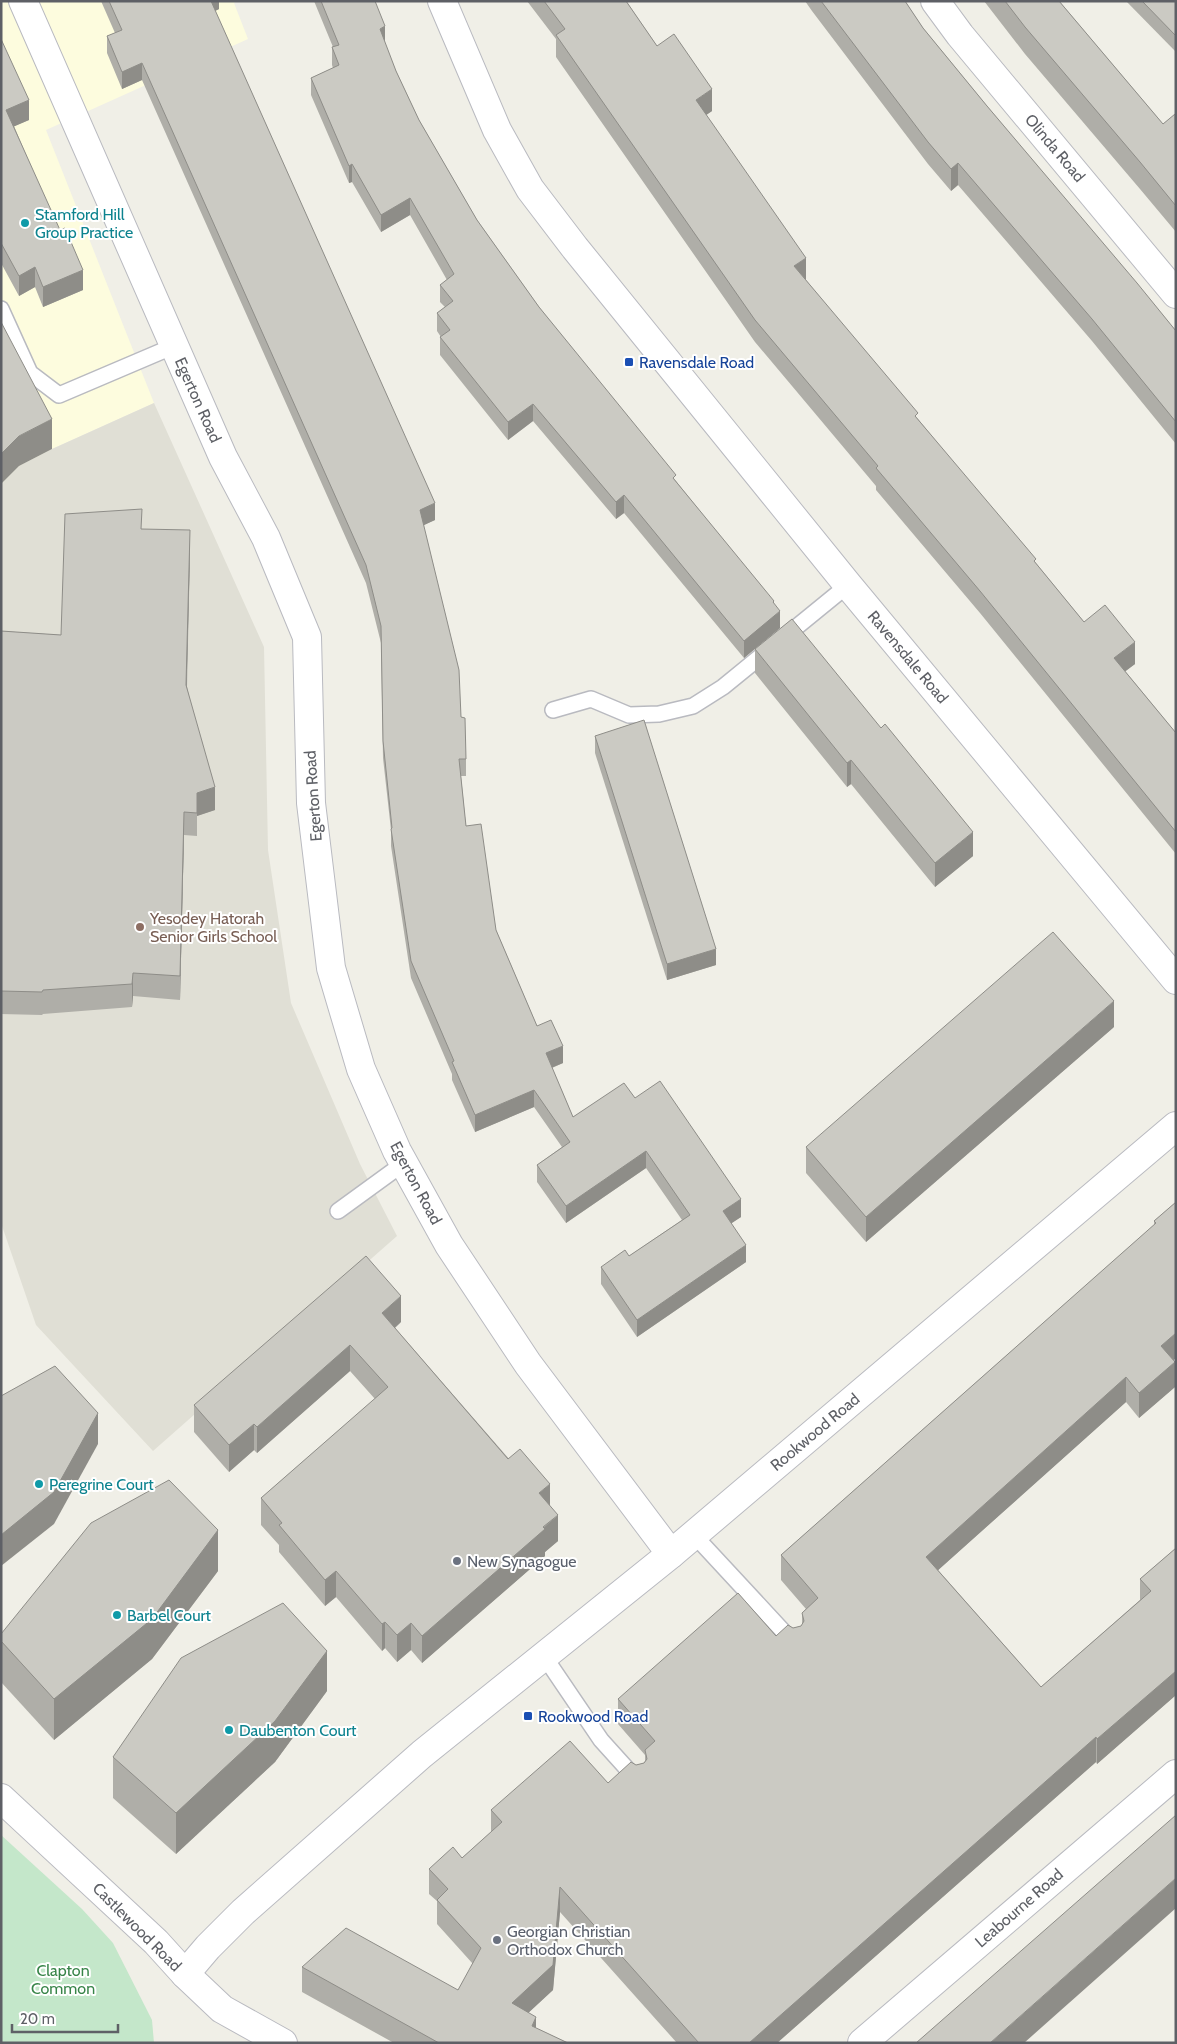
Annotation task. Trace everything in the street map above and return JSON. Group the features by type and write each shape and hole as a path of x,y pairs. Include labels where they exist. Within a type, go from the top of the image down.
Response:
{"street":[{"name":"Egerton Road","path":"23,1 223,457 266,538 307,637 311,803 331,968 361,1069 397,1151 449,1246 528,1364 672,1554"},
{"name":"Ravensdale Road","path":"442,1 497,130 530,190 848,585 1176,980"},
{"name":"Olinda Road","path":"935,1 960,34 1176,294"},
{"name":"Rookwood Road","path":"185,1974 208,1947 243,1912 422,1754 672,1554 1176,1126"},
{"name":"Leabourne Road","path":"862,2043 1176,1774"},
{"name":"Castlewood Road","path":"1,1798 156,1942 185,1974 222,2009 283,2043"}],"lane":[{"path":"1,309 30,373 59,395 174,346"},
{"path":"553,710 592,699 629,715 659,714 693,706 727,684 848,585"},
{"path":"338,1211 404,1163"},
{"path":"694,1535 794,1644"},
{"path":"544,1656 601,1740 638,1781"}],"shaded area":[{"path":"1,1 237,1 234,3 248,39 46,130 154,403 19,466 1,484"},
{"name":"Yesodey Hatorah Senior Girls School","path":"154,403 264,647 268,850 291,1003 360,1164 397,1236 153,1451 36,1325 1,1223 1,484 19,466"}],"green space":[{"name":"Clapton Common","path":"1,1835 82,1909 113,1943 152,2020 154,2043 1,2043"}],"building":[{"path":"109,1 211,1 435,503 420,510 459,670 461,717 465,718 466,759 459,759 466,826 481,824 496,930 537,1026 551,1020 563,1046 546,1053 573,1117 624,1083 635,1098 660,1081 741,1199 723,1211 746,1245 637,1320 601,1267 625,1250 629,1256 690,1215 646,1151 566,1206 537,1165 570,1142 534,1090 475,1115 411,961 391,829 383,741 381,626 366,565 142,63 122,72 107,36 122,30"},
{"path":"321,1 375,1 385,26 380,29 396,71 419,120 477,220 539,307 676,475 673,478 774,601 780,611 744,641 624,495 616,502 533,404 508,422 440,337 450,330 437,313 453,301 440,285 454,274 410,198 381,215 352,164 349,166 311,78 339,65 332,47 339,45"},
{"path":"544,1 626,1 657,46 674,34 712,89 696,100 806,258 794,266 918,413 915,416 1036,559 1034,561 1084,622 1105,605 1135,642 1114,658 1176,733 1176,832 980,591 876,468 878,466 755,320 556,35 565,29"},
{"path":"821,1 905,1 923,28 987,106 1176,331 1176,422 1092,319 958,163 951,169 928,142"},
{"path":"1005,1 1059,1 1163,124 1175,114 1176,206 1025,27"},
{"path":"1142,1 1176,1 1176,36"},
{"name":"Stamford Hill Group Practice","path":"1,39 29,100 6,110 60,230 65,228 83,270 43,287 35,267 19,276 1,243"},
{"path":"1,322 52,419 19,436 1,454"},
{"path":"142,509 141,529 190,530 186,685 215,787 197,793 197,813 184,812 180,976 133,973 132,984 43,990 42,992 1,991 1,631 61,635 65,514"},
{"path":"792,619 881,728 885,724 973,832 935,863 851,760 847,763 755,649"},
{"path":"644,720 716,949 667,964 595,736"},
{"path":"1053,932 1114,1001 866,1217 806,1147"},
{"path":"1176,1202 1176,1333 1161,1346 1175,1362 1139,1393 1126,1377 926,1557 1041,1687 1151,1591 1140,1579 1176,1548 1176,1671 1097,1739 1096,1737 749,2043 699,2043 560,1887 553,1965 512,2003 536,2017 532,2026 568,2043 439,2043 302,1967 346,1928 458,1990 481,1948 437,1900 448,1889 429,1869 453,1847 462,1858 502,1822 491,1810 570,1741 608,1783 631,1762 636,1765 644,1763 647,1759 645,1750 655,1741 618,1699 738,1593 776,1636 788,1625 793,1628 801,1626 804,1621 802,1613 818,1598 781,1555 1156,1223 1154,1221"},
{"path":"366,1256 401,1296 382,1313 508,1459 520,1449 550,1484 539,1493 558,1515 543,1527 545,1529 422,1636 411,1623 397,1635 385,1622 382,1624 336,1571 325,1580 279,1525 282,1523 261,1498 388,1387 350,1345 257,1427 254,1424 229,1445 194,1405"},
{"name":"Peregrine Court","path":"55,1366 98,1413 54,1492 1,1535 1,1396"},
{"name":"Barbel Court","path":"169,1480 218,1530 152,1619 54,1699 1,1641 1,1634 91,1523"},
{"name":"Daubenton Court","path":"283,1603 327,1651 275,1721 176,1813 113,1757 181,1658"},
{"path":"1176,1815 1176,1878 990,2043 916,2043"}],"place":[{"name":"Stamford Hill Group Practice","path":"25,223"},
{"name":"Ravensdale Road","path":"629,362"},
{"name":"Yesodey Hatorah Senior Girls School","path":"140,927"},
{"name":"Peregrine Court","path":"39,1484"},
{"name":"New Synagogue","path":"457,1561"},
{"name":"Barbel Court","path":"117,1615"},
{"name":"Rookwood Road","path":"528,1716"},
{"name":"Daubenton Court","path":"229,1730"},
{"name":"Georgian Christian Orthodox Church","path":"497,1940"}]}
